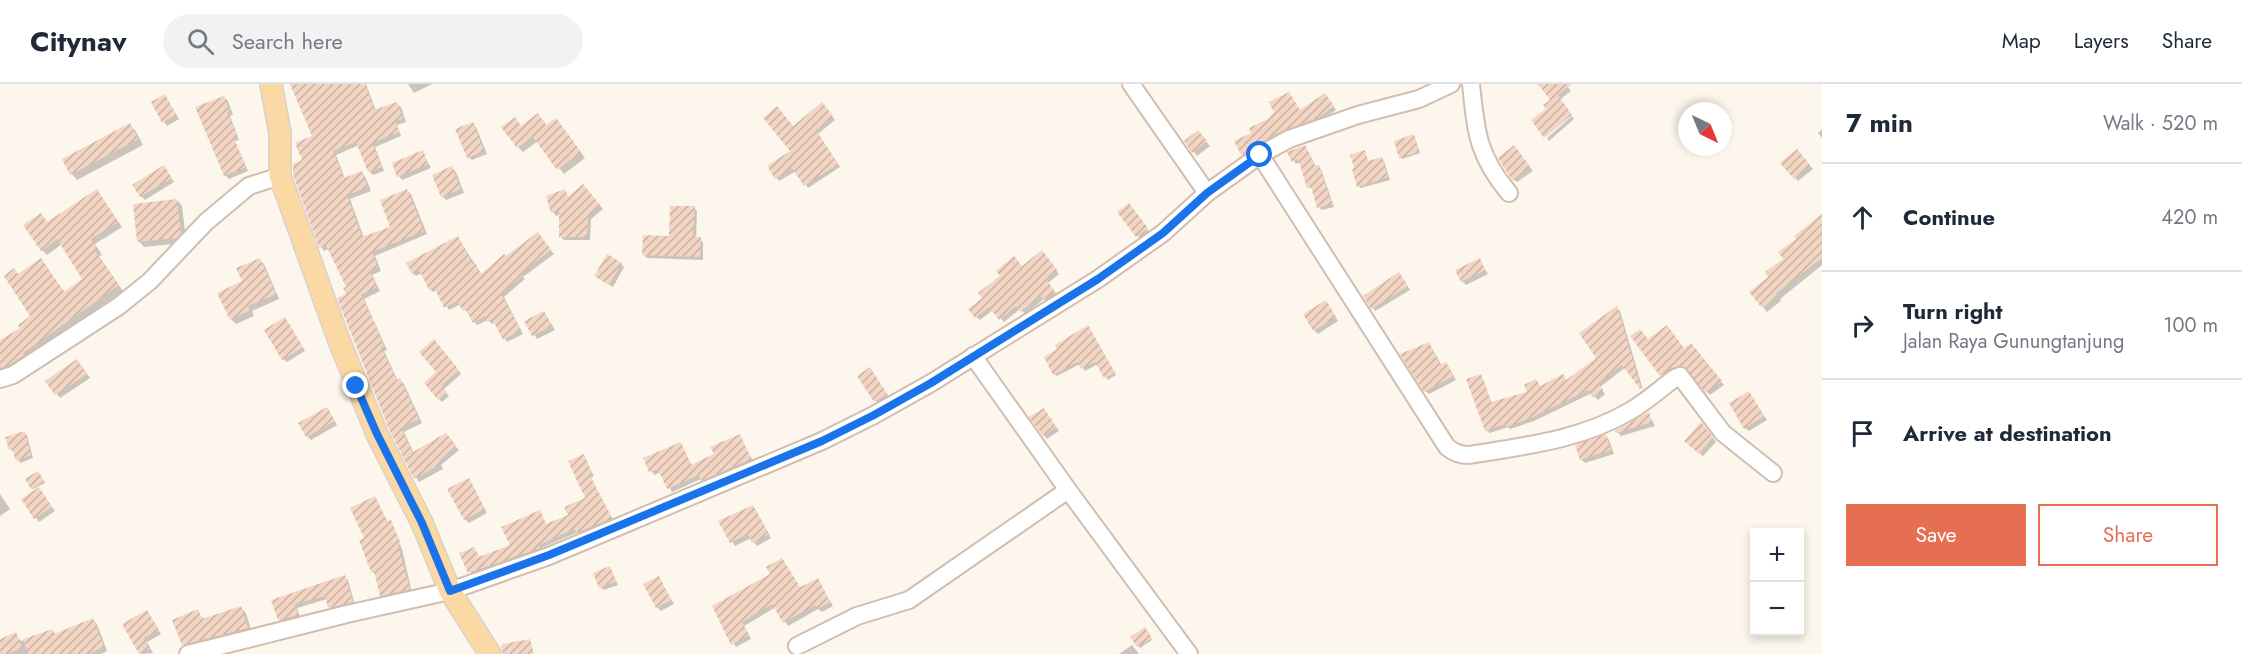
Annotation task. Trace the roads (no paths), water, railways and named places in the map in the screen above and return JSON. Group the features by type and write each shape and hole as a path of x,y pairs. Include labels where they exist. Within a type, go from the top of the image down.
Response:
{"main road":[{"path":"271,84 280,133 280,176 356,386 377,434 422,523 450,591 490,654"}],"street":[{"path":"1131,84 1207,193"},
{"path":"188,654 450,591 549,555 822,441 884,409 1107,272 1163,233 1207,193 1260,155 1289,139 1358,115 1419,99 1451,84"},
{"path":"1471,84 1476,133 1482,152 1491,171 1509,193"},
{"path":"1260,155 1386,353 1448,447 1454,452 1469,455 1572,436 1605,424 1632,410 1679,376 1685,380 1723,433 1750,457 1773,473"},
{"path":"0,379 13,375 119,306 150,281 206,222 249,186 280,176"},
{"path":"973,356 1189,654"},
{"path":"797,646 857,616 909,600 1068,490"}]}
